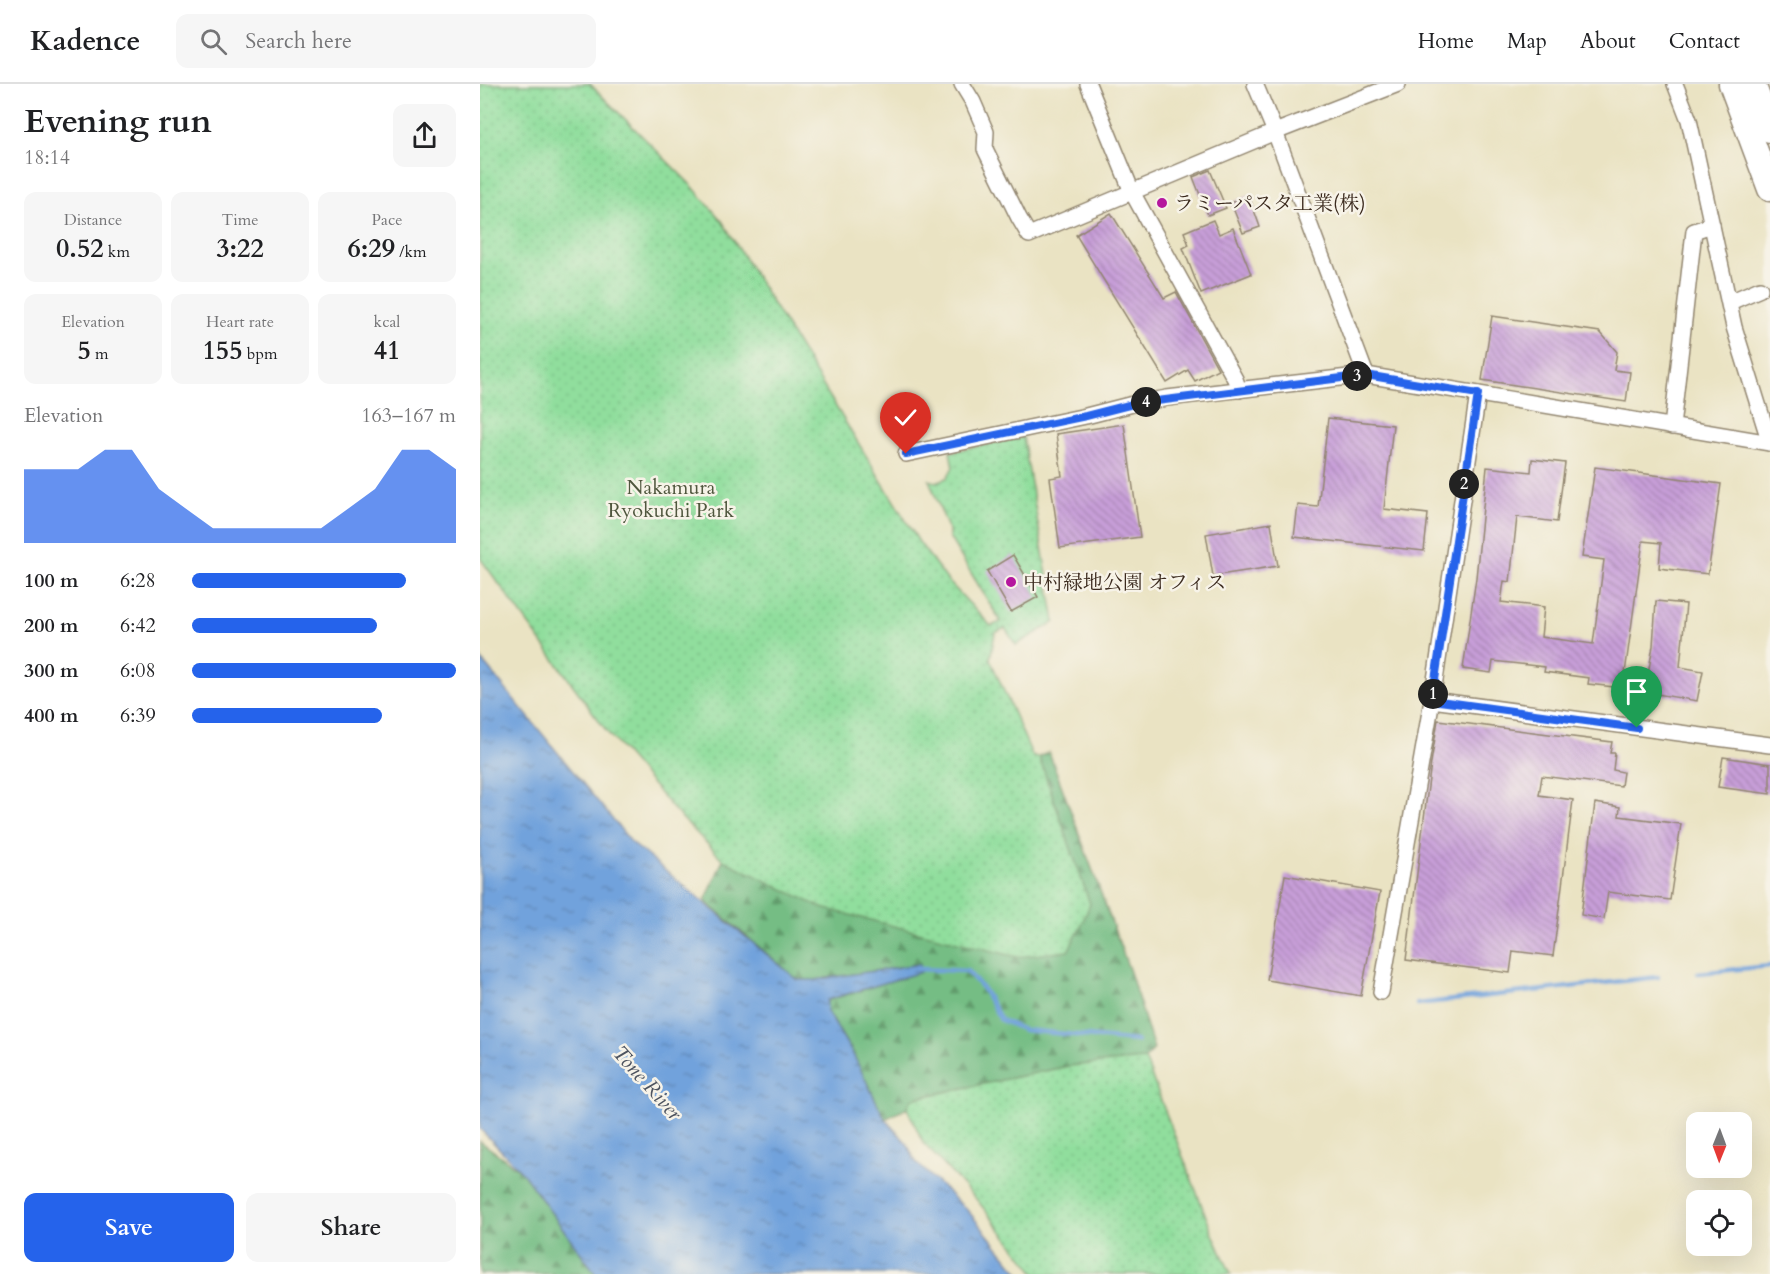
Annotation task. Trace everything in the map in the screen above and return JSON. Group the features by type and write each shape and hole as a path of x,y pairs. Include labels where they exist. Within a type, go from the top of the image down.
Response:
{"highway":[{"path":"1731,84 1770,189"},
{"path":"1753,84 1770,130"}],"street":[{"path":"962,84 986,132 985,149 1029,235 1275,132 1398,84"},
{"path":"1088,84 1132,192 1239,390"},
{"path":"1254,84 1275,132 1366,375"},
{"path":"906,454 1133,404 1366,375 1770,443 1734,327 1689,120 1675,84"},
{"path":"1672,427 1694,231 1712,225"},
{"path":"1730,302 1760,289"},
{"path":"1381,992 1432,700 1478,394"},
{"path":"1432,700 1770,745"}],"green space":[{"name":"Nakamura Ryokuchi Park","path":"480,84 590,84 692,186 722,221 919,542 948,581 991,626 1001,622 949,537 949,531 929,480 936,482 947,478 953,467 950,452 1023,437 1055,622 1016,645 1005,628 995,633 990,659 1033,757 1039,757 1090,904 1068,951 1017,957 822,908 723,860 675,811 608,733 480,558"},
{"path":"1049,752 1130,972 1154,1049 1145,1059 1069,1066 912,1099 907,1108 885,1119 853,1054 827,1010 826,1001 920,972 919,964 815,980 798,980 705,901 723,860 764,879 1068,951 1090,904 1039,757"},
{"path":"1145,1059 1212,1232 1231,1274 1036,1274 977,1200 924,1144 907,1108 912,1099 1069,1066"},
{"path":"480,1141 521,1171 596,1274 480,1274"}],"water":[{"name":"Tone River","path":"480,658 632,843 798,980 815,980 920,964 921,972 827,1000 827,1011 853,1054 885,1119 906,1142 916,1162 969,1212 1020,1274 596,1274 521,1171 480,1129"}],"building":[{"path":"1210,170 1226,208 1208,215 1193,177"},
{"path":"1249,196 1260,227 1243,233 1231,203"},
{"path":"1111,213 1164,298 1176,292 1218,369 1195,381 1188,370 1167,383 1076,235"},
{"path":"1213,220 1219,234 1233,228 1251,274 1201,294 1183,248 1189,245 1184,232"},
{"path":"1492,316 1600,332 1617,352 1614,370 1630,372 1626,402 1482,380"},
{"path":"1328,418 1393,425 1384,509 1428,514 1424,551 1294,537 1298,505 1318,507"},
{"path":"1124,424 1140,537 1060,548 1050,478 1062,476 1056,434"},
{"path":"1532,459 1565,463 1557,522 1517,517 1510,582 1504,581 1501,602 1544,607 1541,637 1593,644 1604,560 1582,557 1595,467 1721,484 1708,574 1659,568 1661,543 1643,541 1623,688 1588,684 1589,678 1544,672 1545,667 1493,661 1491,673 1463,669 1476,578 1487,467 1531,472"},
{"path":"1271,523 1278,566 1213,576 1206,534"},
{"path":"1013,555 1038,597 1011,612 987,571"},
{"path":"1656,601 1686,604 1680,667 1703,671 1697,701 1645,692 1653,646"},
{"path":"1438,720 1612,742 1610,753 1615,753 1613,770 1623,772 1621,786 1542,776 1539,795 1573,800 1553,956 1513,951 1510,973 1406,960"},
{"path":"1723,757 1770,764 1770,794 1718,787"},
{"path":"1595,803 1620,807 1619,816 1681,824 1670,900 1608,892 1604,919 1581,915"},
{"path":"1285,875 1380,892 1361,996 1267,980"}],"waterway":[{"path":"1698,973 1770,966"},
{"path":"917,969 967,971 983,989 1001,1020 1024,1030 1137,1041"},
{"path":"1417,1004 1658,977"}],"place":[{"name":"ラミーパスタ工業(株)","path":"1162,203"},
{"name":"中村緑地公園 オフィス","path":"1011,582"}],"route":[{"path":"906,454 1167,398 1366,375 1478,394 1432,700 1637,728"}]}
